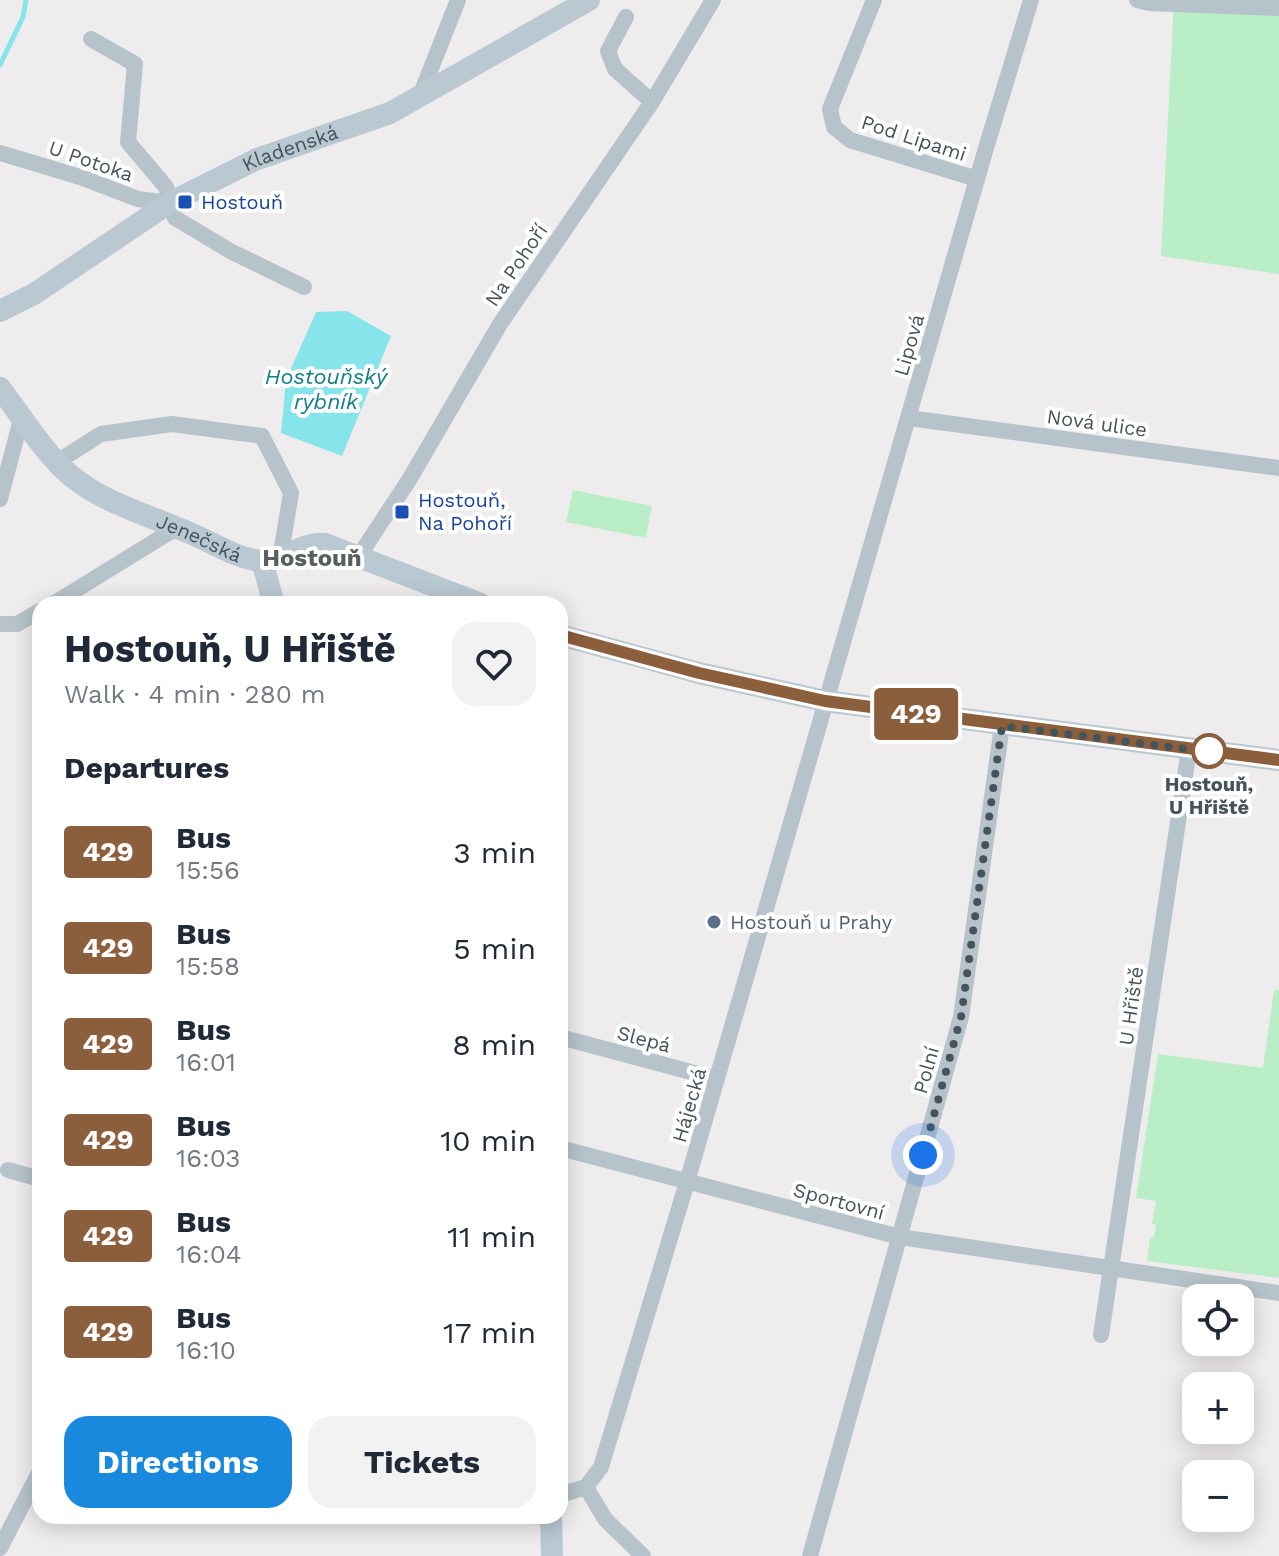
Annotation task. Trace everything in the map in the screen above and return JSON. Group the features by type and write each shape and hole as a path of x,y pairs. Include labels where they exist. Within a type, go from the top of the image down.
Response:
{"street":[{"path":"420,96 458,0"},
{"name":"Kladenská","path":"0,311 34,294 169,203 257,159 390,113 589,0"},
{"name":"Na Pohoří","path":"359,556 409,480 500,324 652,102 713,0"},
{"name":"Pod Lipami","path":"874,0 830,109 834,127 850,140 977,179"},
{"name":"Lipová","path":"825,701 1031,0"},
{"path":"1137,0 1279,8"},
{"path":"626,17 608,51 615,69 652,102"},
{"path":"91,39 135,64 128,142 166,187 175,218 232,252 304,287"},
{"name":"U Potoka","path":"0,153 80,177 138,199 169,203"},
{"name":"Jenečská","path":"0,388 57,462 85,485 133,510 237,553 271,560"},
{"path":"0,499 22,416"},
{"name":"Nová ulice","path":"909,418 1279,468"},
{"path":"57,462 101,434 172,424 262,436 291,493 271,560 273,596"},
{"path":"66,596 178,527"},
{"path":"271,560 311,543 325,544 461,596"},
{"path":"0,624 17,624 32,616"},
{"path":"568,637 699,673 825,701 1279,760"},
{"name":"Hájecká","path":"586,1487 601,1467 687,1182 825,701"},
{"name":"Polní","path":"810,1556 961,1017 1002,726"},
{"name":"U Hřiště","path":"1101,1335 1189,749"},
{"name":"Slepá","path":"568,1039 717,1079"},
{"name":"Sportovní","path":"568,1150 900,1237 1112,1270"},
{"path":"8,1170 32,1177"},
{"path":"1112,1270 1279,1293"},
{"path":"0,1548 32,1486"},
{"path":"568,1493 586,1487 605,1519 643,1556"},
{"path":"551,1524 552,1556"}],"green space":[{"path":"1174,0 1279,0 1279,274 1161,256"},
{"path":"573,490 652,506 646,538 566,522"},
{"path":"1274,990 1279,990 1279,1278 1147,1261 1150,1237 1154,1237 1156,1225 1152,1224 1156,1201 1136,1198 1158,1054 1263,1068"}],"water":[{"name":"Hostouňský rybník","path":"347,311 391,336 342,456 281,433 286,380 316,312"}],"waterway":[{"path":"0,65 23,17 26,0"}],"bus line":[{"name":"429","path":"568,638 699,673 825,701 1279,760"}],"place":[{"name":"Hostouň","path":"185,202"},
{"name":"Hostouň, Na Pohoří","path":"402,512"},
{"name":"Hostouň, U Hřiště","path":"1209,751"},
{"name":"Hostouň u Prahy","path":"714,922"}],"district":[{"name":"Hostouň","path":"312,558"}],"route":[{"path":"923,1155 961,1017 1002,726 1219,753 1209,751"}]}
